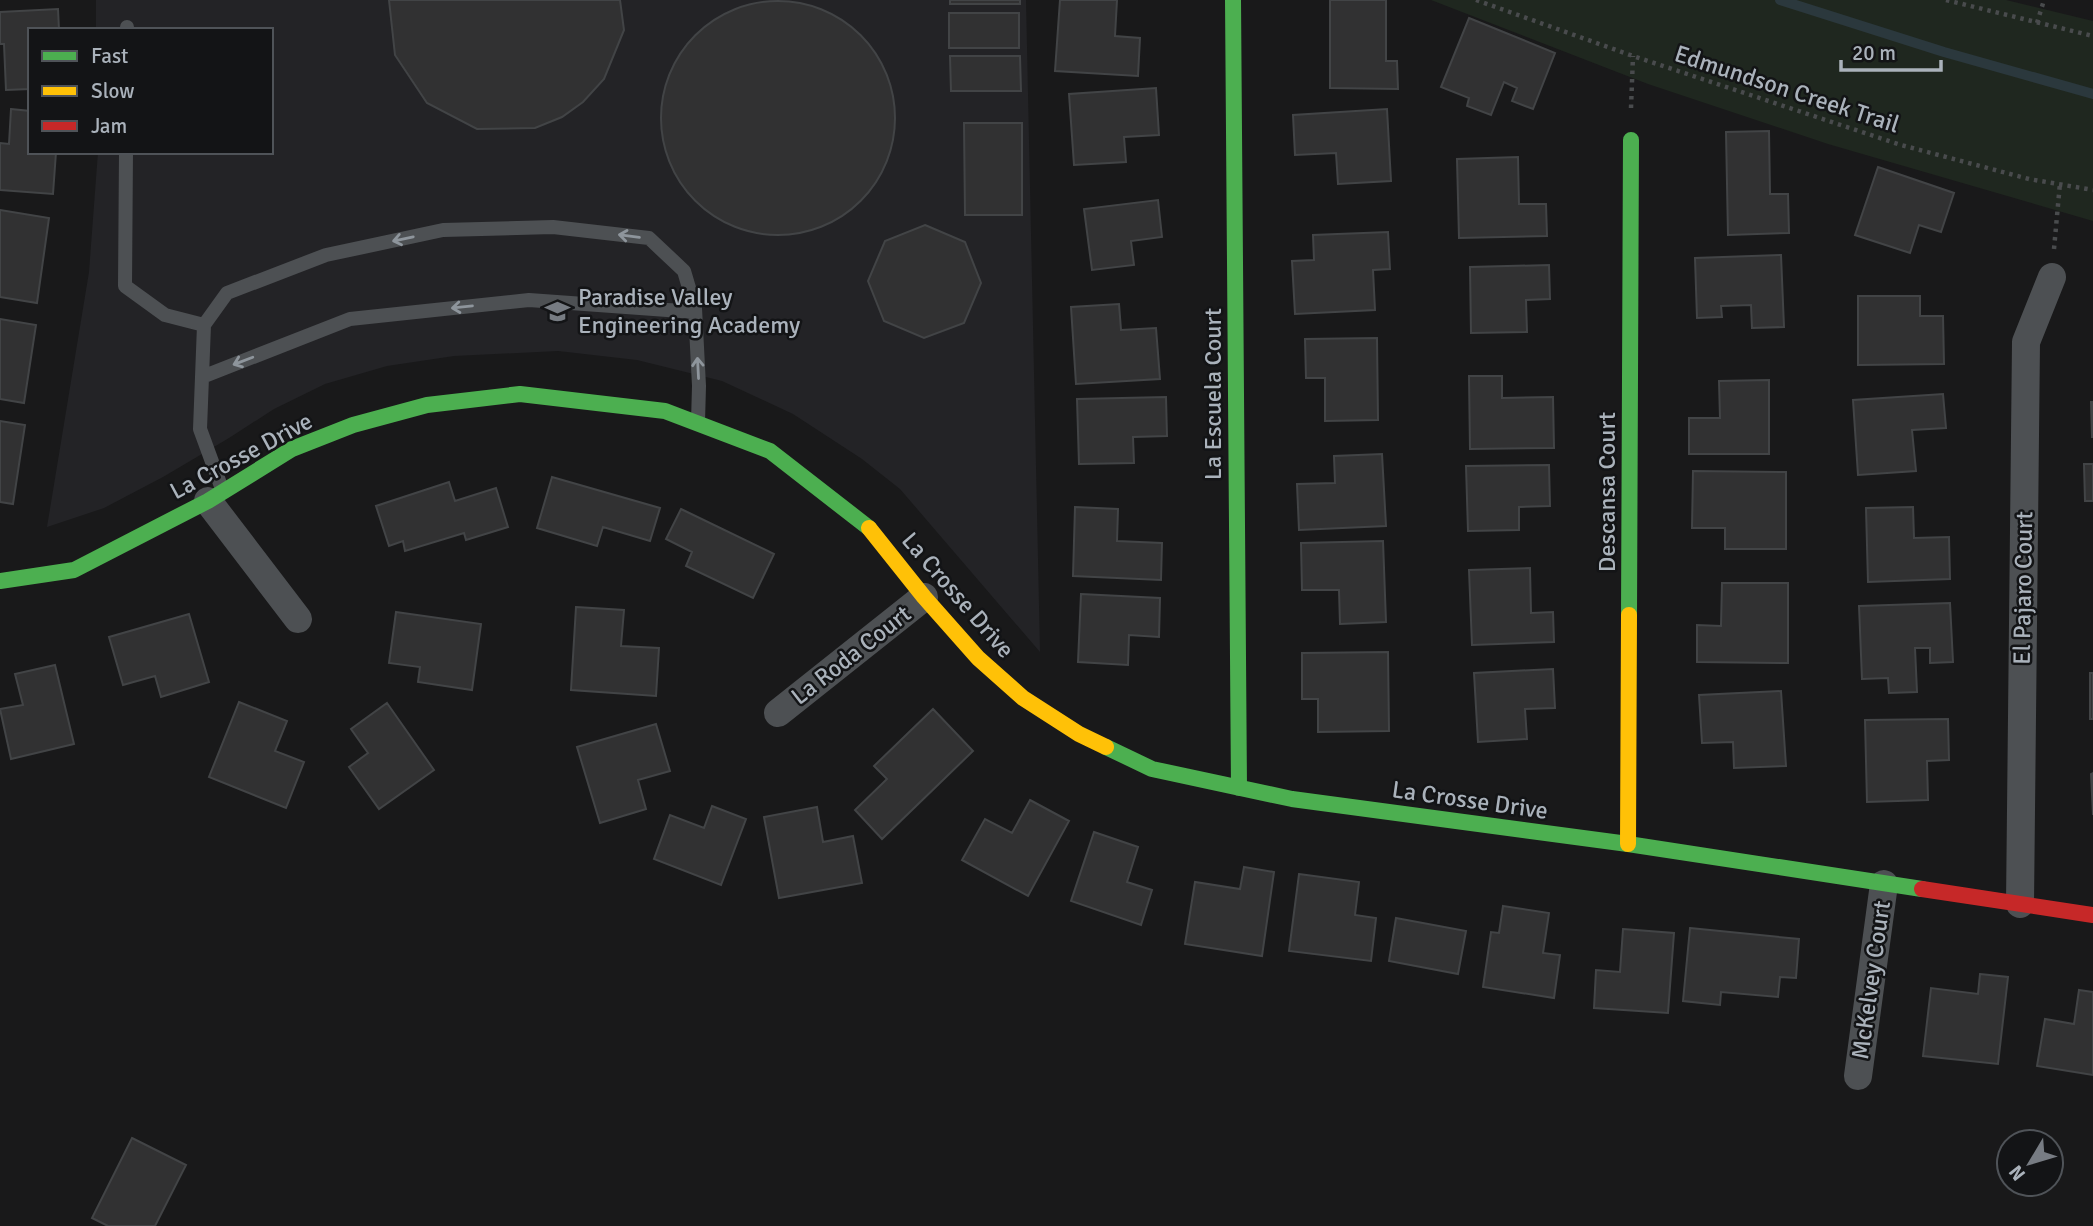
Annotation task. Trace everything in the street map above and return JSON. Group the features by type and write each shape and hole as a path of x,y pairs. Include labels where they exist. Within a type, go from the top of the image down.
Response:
{"street":[{"name":"La Escuela Court","path":"1233,0 1239,788"},
{"name":"Descansa Court","path":"1628,844 1631,140"},
{"name":"El Pajaro Court","path":"2020,904 2026,342 2052,277"},
{"name":"La Crosse Drive","path":"0,581 74,570 216,496 292,449 353,425 427,405 520,394 665,411 770,451 871,529 978,658 1014,691 1079,734 1152,769 1305,800 1628,844 2093,915"},
{"path":"216,496 298,619"},
{"name":"La Roda Court","path":"778,713 925,597"},
{"name":"McKelvey Court","path":"1858,1076 1884,884"}],"lane":[{"path":"126,154 125,286 165,316 204,325"},
{"path":"216,496 201,429 204,325 227,293 326,254 443,230 553,227 649,238 684,271 695,312 698,424"},
{"path":"202,377 350,319 530,300 695,312"}],"path":[{"name":"Edmundson Creek Trail","path":"1476,0 1633,56 1901,145 2029,179 2093,190"},
{"path":"1946,0 2093,36"},
{"path":"2037,23 2043,0"},
{"path":"1631,140 1633,56"},
{"path":"2052,277 2060,183"}],"shaded area":[{"name":"Paradise Valley Engineering Academy","path":"96,0 1026,0 1040,652 900,489 862,459 793,414 722,381 637,360 558,351 454,356 387,366 325,384 274,409 163,477 104,508 47,527 89,272 98,154 273,154 273,28 96,28"},
{"path":"1431,0 2006,0 2093,21 2093,221 1828,144 1648,84"}],"building":[{"path":"389,0 620,0 624,30 604,79 583,102 562,117 535,128 477,129 427,103 395,55"},
{"path":"950,0 1020,0 1020,4 950,4"},
{"path":"1060,0 1117,0 1115,36 1140,38 1138,76 1055,71"},
{"path":"1330,0 1386,0 1386,61 1397,61 1398,89 1330,88"},
{"path":"767,1 789,1 823,10 861,35 886,73 893,95 893,141 886,163 861,201 833,221 812,230 789,235 767,235 744,230 723,221 704,209 687,192 666,152 661,129 661,107 666,84 675,63 687,44 704,27 744,6"},
{"path":"58,9 59,28 28,28 28,89 6,90 4,44 0,44 0,12"},
{"path":"949,13 1019,13 1019,48 949,48"},
{"path":"1469,18 1555,53 1533,109 1512,101 1517,88 1504,82 1491,115 1467,106 1469,98 1441,87"},
{"path":"950,56 1020,56 1021,91 951,91"},
{"path":"1156,88 1159,135 1124,137 1126,162 1074,165 1069,94"},
{"path":"11,109 28,111 28,154 56,154 53,194 0,190 0,143 9,144"},
{"path":"1387,109 1391,181 1338,184 1336,153 1295,155 1293,115"},
{"path":"964,123 1022,123 1022,215 965,215"},
{"path":"1769,131 1770,194 1788,194 1789,233 1728,235 1726,132"},
{"path":"1518,157 1519,204 1546,204 1547,236 1459,238 1457,159"},
{"path":"1878,167 1954,193 1941,232 1919,225 1910,253 1855,235"},
{"path":"1158,200 1162,237 1131,241 1134,265 1092,270 1084,209"},
{"path":"0,210 49,218 37,303 0,297"},
{"path":"925,225 965,242 981,283 964,323 924,338 884,321 868,281 885,241"},
{"path":"1388,232 1390,269 1373,270 1375,310 1295,314 1292,261 1314,260 1313,235"},
{"path":"1781,255 1784,327 1752,328 1751,305 1721,306 1722,317 1697,318 1695,258"},
{"path":"1549,265 1550,299 1526,300 1527,332 1471,333 1470,267"},
{"path":"1858,296 1920,296 1920,316 1943,316 1944,364 1858,365"},
{"path":"1119,304 1121,330 1156,328 1160,379 1076,384 1071,307"},
{"path":"0,319 36,325 24,403 0,399"},
{"path":"1377,338 1378,420 1325,421 1325,378 1306,378 1305,339"},
{"path":"1469,376 1502,376 1502,398 1553,397 1554,448 1470,449"},
{"path":"1769,380 1769,454 1689,454 1689,418 1720,418 1719,381"},
{"path":"1943,394 1946,428 1912,430 1916,471 1858,475 1853,400"},
{"path":"1166,397 1167,436 1133,437 1134,463 1079,464 1077,399"},
{"path":"2093,402 2093,437 2092,437"},
{"path":"0,421 25,425 13,504 0,502"},
{"path":"1382,454 1386,526 1299,530 1297,484 1335,483 1334,456"},
{"path":"2084,464 2093,464 2093,501 2085,501"},
{"path":"1549,465 1550,506 1519,507 1519,530 1468,531 1466,466"},
{"path":"1693,471 1786,472 1786,549 1725,549 1725,528 1692,528"},
{"path":"552,477 660,508 650,541 603,527 597,546 537,528"},
{"path":"449,482 455,501 496,488 508,527 466,540 464,533 405,551 403,541 389,546 376,506"},
{"path":"1075,507 1118,509 1117,541 1162,543 1161,580 1073,576"},
{"path":"1913,507 1914,538 1949,537 1950,579 1868,582 1866,508"},
{"path":"681,509 774,554 753,598 686,566 692,552 666,539"},
{"path":"1383,541 1386,622 1340,624 1339,590 1302,590 1301,543"},
{"path":"1530,568 1531,613 1553,612 1554,642 1472,645 1469,570"},
{"path":"1722,583 1788,583 1788,663 1697,662 1697,625 1721,626"},
{"path":"1081,594 1160,598 1159,637 1129,635 1128,665 1078,662"},
{"path":"1950,603 1953,662 1930,663 1930,648 1915,648 1917,692 1889,693 1888,678 1862,679 1859,606"},
{"path":"576,607 624,610 621,646 659,648 656,696 571,690"},
{"path":"396,612 481,624 472,690 418,682 420,667 389,663"},
{"path":"189,614 209,682 161,697 155,676 123,685 109,637"},
{"path":"1388,652 1389,731 1318,732 1318,699 1302,699 1302,653"},
{"path":"55,665 74,744 11,759 0,709 23,705 15,674"},
{"path":"1553,669 1555,708 1525,709 1527,739 1478,742 1474,673"},
{"path":"2090,673 2093,673 2093,719 2090,719"},
{"path":"1781,691 1786,766 1734,768 1733,742 1702,743 1699,695"},
{"path":"239,702 287,721 275,751 304,762 286,808 209,777"},
{"path":"387,703 434,770 379,809 349,767 368,753 351,729"},
{"path":"933,709 973,751 882,839 855,810 887,779 874,766"},
{"path":"1948,719 1949,760 1927,761 1928,800 1867,802 1865,720"},
{"path":"656,724 670,771 638,780 646,809 600,823 577,747"},
{"path":"2093,773 2093,815 2091,774"},
{"path":"1030,800 1069,821 1028,896 962,860 985,819 1012,833"},
{"path":"712,806 746,819 721,885 654,859 670,815 704,828"},
{"path":"817,807 823,842 853,836 862,883 779,898 764,817"},
{"path":"1094,832 1138,847 1127,882 1152,890 1141,925 1071,901"},
{"path":"1244,867 1274,872 1262,956 1185,944 1195,882 1240,889"},
{"path":"1299,874 1359,882 1355,915 1376,918 1371,961 1289,951"},
{"path":"1503,906 1549,913 1543,953 1560,955 1554,998 1483,987 1491,932 1499,933"},
{"path":"1396,918 1466,931 1458,974 1389,961"},
{"path":"1690,928 1799,939 1796,978 1780,977 1778,997 1721,992 1720,1005 1683,1001"},
{"path":"1623,929 1674,933 1668,1013 1594,1008 1596,970 1620,972"},
{"path":"1980,974 2008,977 1998,1064 1923,1056 1931,988 1978,994"},
{"path":"2079,990 2093,992 2093,1075 2037,1066 2045,1019 2074,1024"},
{"path":"132,1138 186,1165 155,1226 108,1226 92,1218"}],"waterway":[{"path":"1780,0 1944,52 2093,94"}],"traffic: fast":[{"path":"1233,0 1239,788"},
{"path":"1629,615 1631,140"},
{"path":"0,581 74,570 208,501 292,449 353,425 427,405 520,394 665,411 770,451 869,528"},
{"path":"1106,747 1152,769 1292,799 1628,844 1922,889"}],"traffic: slow":[{"path":"869,528 924,597 978,658 1023,698 1079,734 1106,747"},
{"path":"1628,844 1629,615"}],"traffic: jam":[{"path":"1922,889 2093,915"}],"place":[{"name":"Paradise Valley Engineering Academy","path":"558,311"}]}
